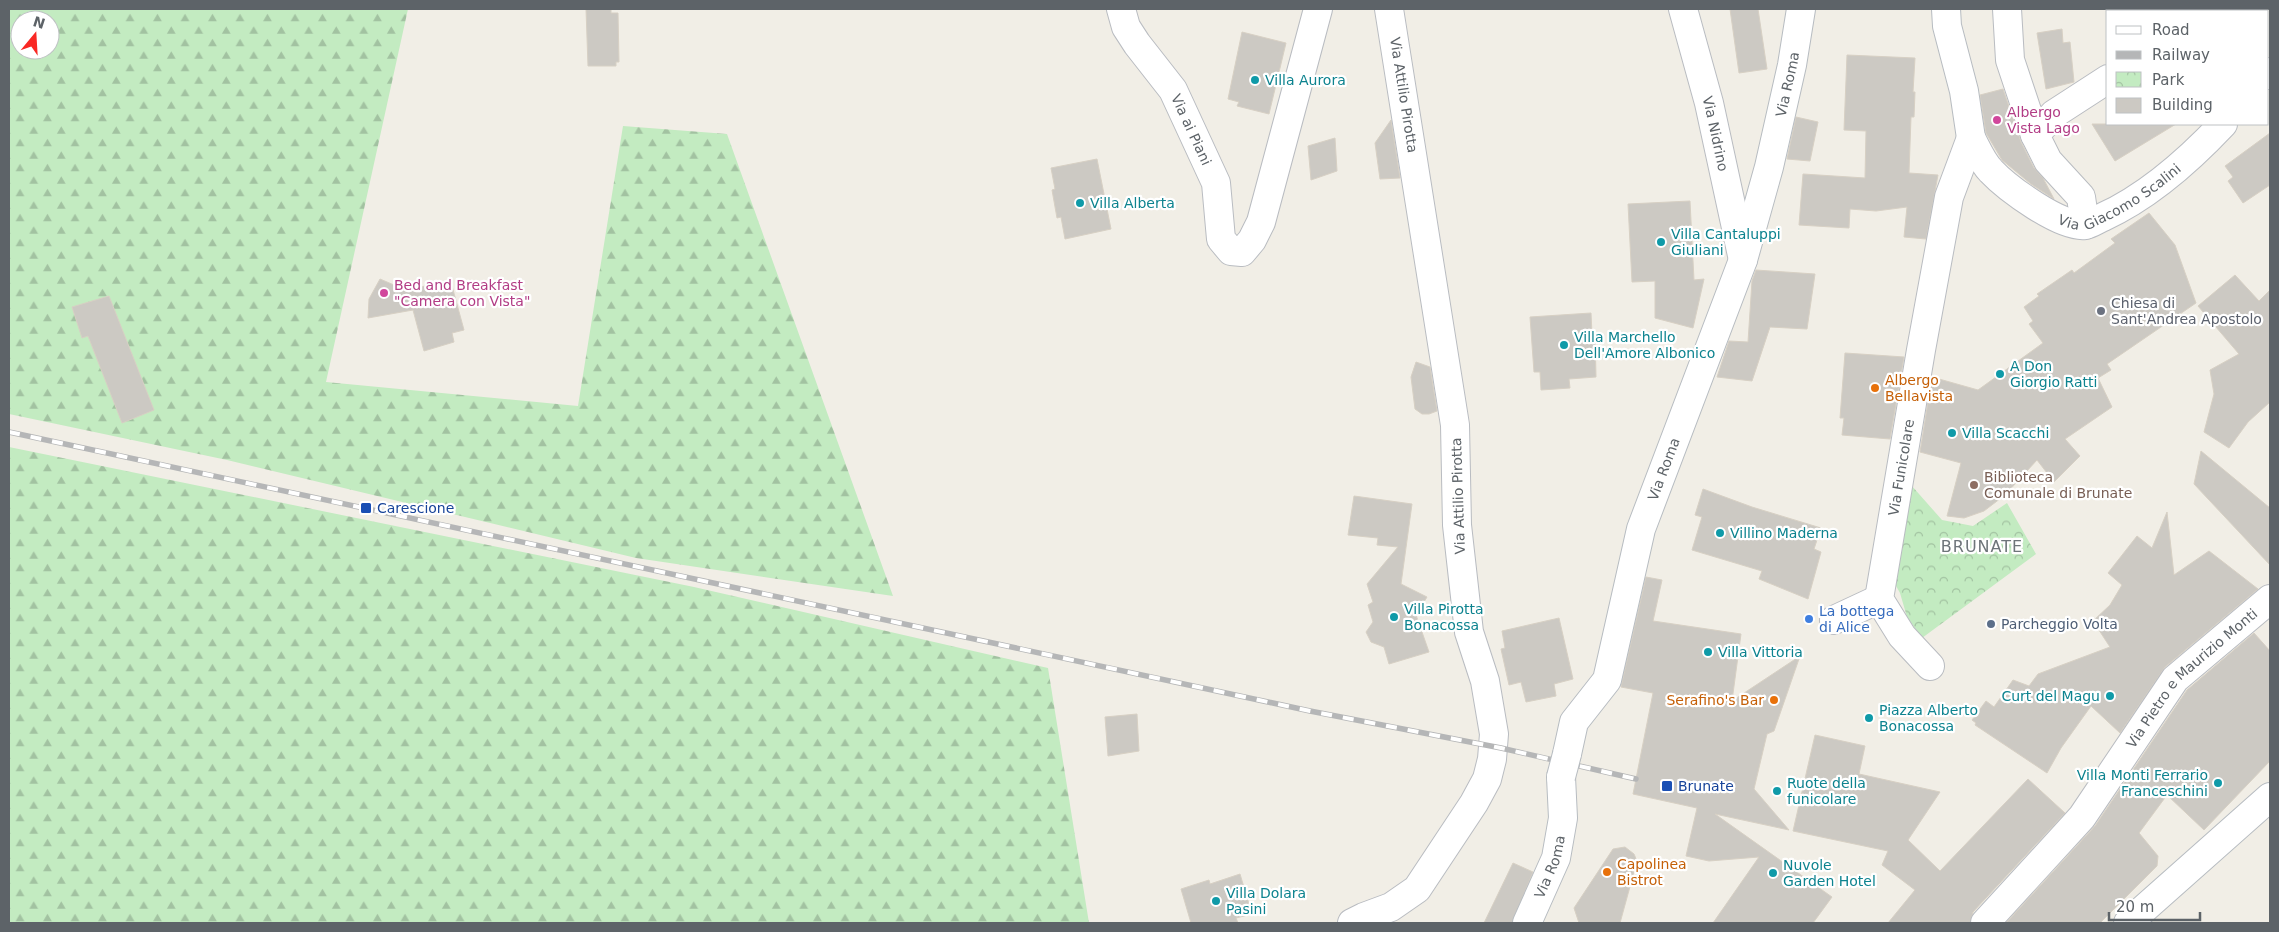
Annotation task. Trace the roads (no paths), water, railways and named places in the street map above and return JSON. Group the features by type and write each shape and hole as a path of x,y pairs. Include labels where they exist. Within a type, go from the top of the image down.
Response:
{"street":[{"name":"Via ai Piani","path":"1121,9 1126,27 1173,90 1216,183 1221,239 1231,251 1242,252 1252,240 1261,222 1318,9"},
{"name":"Via Attilio Pirotta","path":"1352,923 1364,916 1391,907 1417,889 1474,803 1487,779 1492,759 1494,734 1485,681 1469,632 1457,525 1455,425 1389,9"},
{"name":"Via Nidrino","path":"1683,9 1709,103 1743,260"},
{"name":"Via Roma","path":"1527,923 1556,858 1563,818 1564,766 1574,722 1607,680 1641,529 1743,260 1769,167 1792,65 1801,9"},
{"path":"1946,9 1948,26 1964,91 1971,138"},
{"path":"2007,9 2010,60 2035,135 2048,161 2081,197 2085,225"},
{"path":"2035,135 2054,114 2106,80"},
{"name":"Via Giacomo Scalini","path":"1971,138 1990,170 2012,190 2039,209 2067,222 2085,225 2122,208 2195,154 2222,125"},
{"name":"Via Funicolare","path":"1879,599 1949,197 1971,138"},
{"path":"1834,620 1879,599 1902,636 1930,666"},
{"name":"Via Pietro e Maurizio Monti","path":"1985,923 2082,816 2175,679 2270,599"},
{"path":"2138,920 2270,797"}],"railway":[{"path":"9,432 1310,711 1501,748 1636,779"}],"place":[{"name":"Villa Aurora","path":"1255,80"},
{"name":"Albergo Vista Lago","path":"1997,120"},
{"name":"Villa Alberta","path":"1080,203"},
{"name":"Villa Cantaluppi Giuliani","path":"1661,242"},
{"name":"Bed and Breakfast \"Camera con Vista\"","path":"384,293"},
{"name":"Chiesa di Sant'Andrea Apostolo","path":"2101,311"},
{"name":"Villa Marchello Dell'Amore Albonico","path":"1564,345"},
{"name":"A Don Giorgio Ratti","path":"2000,374"},
{"name":"Albergo Bellavista","path":"1875,388"},
{"name":"Villa Scacchi","path":"1952,433"},
{"name":"Biblioteca Comunale di Brunate","path":"1974,485"},
{"name":"Carescione","path":"366,508"},
{"name":"Villino Maderna","path":"1720,533"},
{"name":"Villa Pirotta Bonacossa","path":"1394,617"},
{"name":"La bottega di Alice","path":"1809,619"},
{"name":"Parcheggio Volta","path":"1991,624"},
{"name":"Villa Vittoria","path":"1708,652"},
{"name":"Curt del Magu","path":"2110,696"},
{"name":"Serafino's Bar","path":"1774,700"},
{"name":"Piazza Alberto Bonacossa","path":"1869,718"},
{"name":"Villa Monti Ferrario Franceschini","path":"2218,783"},
{"name":"Brunate","path":"1667,786"},
{"name":"Ruote della funicolare","path":"1777,791"},
{"name":"Capolinea Bistrot","path":"1607,872"},
{"name":"Nuvole Garden Hotel","path":"1773,873"},
{"name":"Villa Dolara Pasini","path":"1216,901"}],"district":[{"name":"BRUNATE","path":"1982,546"}]}
